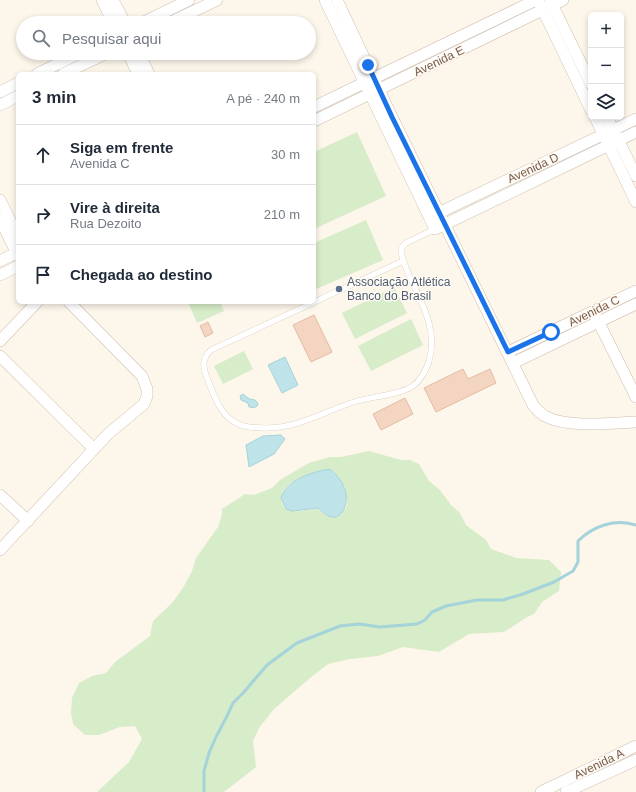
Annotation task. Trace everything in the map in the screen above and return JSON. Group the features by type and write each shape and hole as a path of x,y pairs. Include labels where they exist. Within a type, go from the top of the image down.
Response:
{"street":[{"path":"102,0 110,16"},
{"path":"113,0 121,16"},
{"path":"156,16 189,0"},
{"path":"184,16 217,0"},
{"path":"325,0 370,80"},
{"path":"337,0 370,80 434,215 508,352 533,405 538,411 547,417 566,422 636,422"},
{"name":"Avenida E","path":"316,106 370,80 544,3 563,0"},
{"path":"544,3 588,79"},
{"path":"544,3 588,103"},
{"name":"Avenida E","path":"316,120 544,3"},
{"path":"42,72 66,60"},
{"path":"68,72 93,60"},
{"path":"131,60 137,72"},
{"path":"143,60 149,72"},
{"path":"0,92 16,84"},
{"path":"0,105 16,97"},
{"name":"Avenida D","path":"440,226 611,138 636,119"},
{"path":"597,120 636,176"},
{"path":"608,120 611,138 636,202"},
{"name":"Avenida D","path":"434,215 611,138 636,132"},
{"path":"0,200 16,233"},
{"path":"0,219 16,252"},
{"path":"0,261 16,254"},
{"path":"0,275 16,267"},
{"name":"Avenida C","path":"508,352 636,291"},
{"path":"0,341 36,304"},
{"path":"0,550 114,428 144,404 147,396 147,389 144,379 71,304"},
{"name":"Avenida C","path":"513,363 636,304"},
{"path":"593,312 636,396"},
{"path":"0,356 94,449"},
{"path":"0,495 28,521"},
{"name":"Avenida A","path":"541,792 636,746"},
{"name":"Avenida A","path":"566,792 636,760"}],"lane":[{"path":"425,234 434,215"},
{"path":"310,304 211,350 207,354 203,363 204,370 218,404 233,422 241,426 256,428 291,426 354,402 397,392 416,383 423,375 429,361 431,336 426,313 403,261 401,250 403,245 440,226"},
{"path":"316,301 403,261"}],"green space":[{"path":"357,132 386,196 316,228 316,151"},
{"path":"366,220 383,260 316,289 316,242"},
{"path":"394,287 407,313 355,339 342,313"},
{"path":"189,304 221,304 224,311 197,323"},
{"path":"411,319 423,345 371,371 358,346"},
{"path":"244,351 253,369 223,384 214,366"},
{"path":"369,451 401,460 410,460 419,464 429,481 440,490 451,505 460,513 466,525 486,540 491,549 516,558 549,560 561,572 559,591 542,602 534,614 504,632 469,634 439,652 403,647 378,656 350,659 328,664 274,709 259,728 253,741 256,767 224,792 97,792 129,762 142,739 135,726 120,727 99,735 85,735 73,724 71,713 72,698 79,683 92,676 106,673 115,662 150,636 153,621 172,603 183,588 192,571 196,558 218,527 222,515 222,509 245,494 254,495 272,488 280,480 309,463 330,457 341,457","holes":["330,469 345,487 347,506 342,514 333,518 326,516 318,509 297,511 285,509 282,500 283,492 287,486 295,480 322,470"]}],"water":[{"path":"285,357 298,385 282,393 268,365"},
{"path":"243,394 249,399 255,400 258,405 254,408 249,407 248,403 241,400 240,396"},
{"path":"281,435 285,439 274,454 249,467 246,445 263,436"},
{"path":"330,469 340,480 346,492 346,504 341,514 337,517 332,517 326,515 318,508 292,511 286,509 281,498 284,491 294,481 308,474"}],"building":[{"path":"314,315 332,352 311,362 293,325"},
{"path":"208,322 213,333 205,337 200,326"},
{"path":"463,369 468,379 490,369 496,383 436,412 424,388"},
{"path":"405,398 413,414 381,430 373,414"}],"waterway":[{"path":"204,792 204,771 209,753 233,703 267,665 297,643 340,626 359,624 380,627 417,624 425,620 432,612 446,606 477,600 503,600 523,594 554,582 573,571 578,562 578,541 591,531 613,523 621,522 636,525"}],"place":[{"name":"Associação Atlética Banco do Brasil","path":"339,289"}],"route":[{"path":"368,65 392,117 508,352 551,332"}]}
